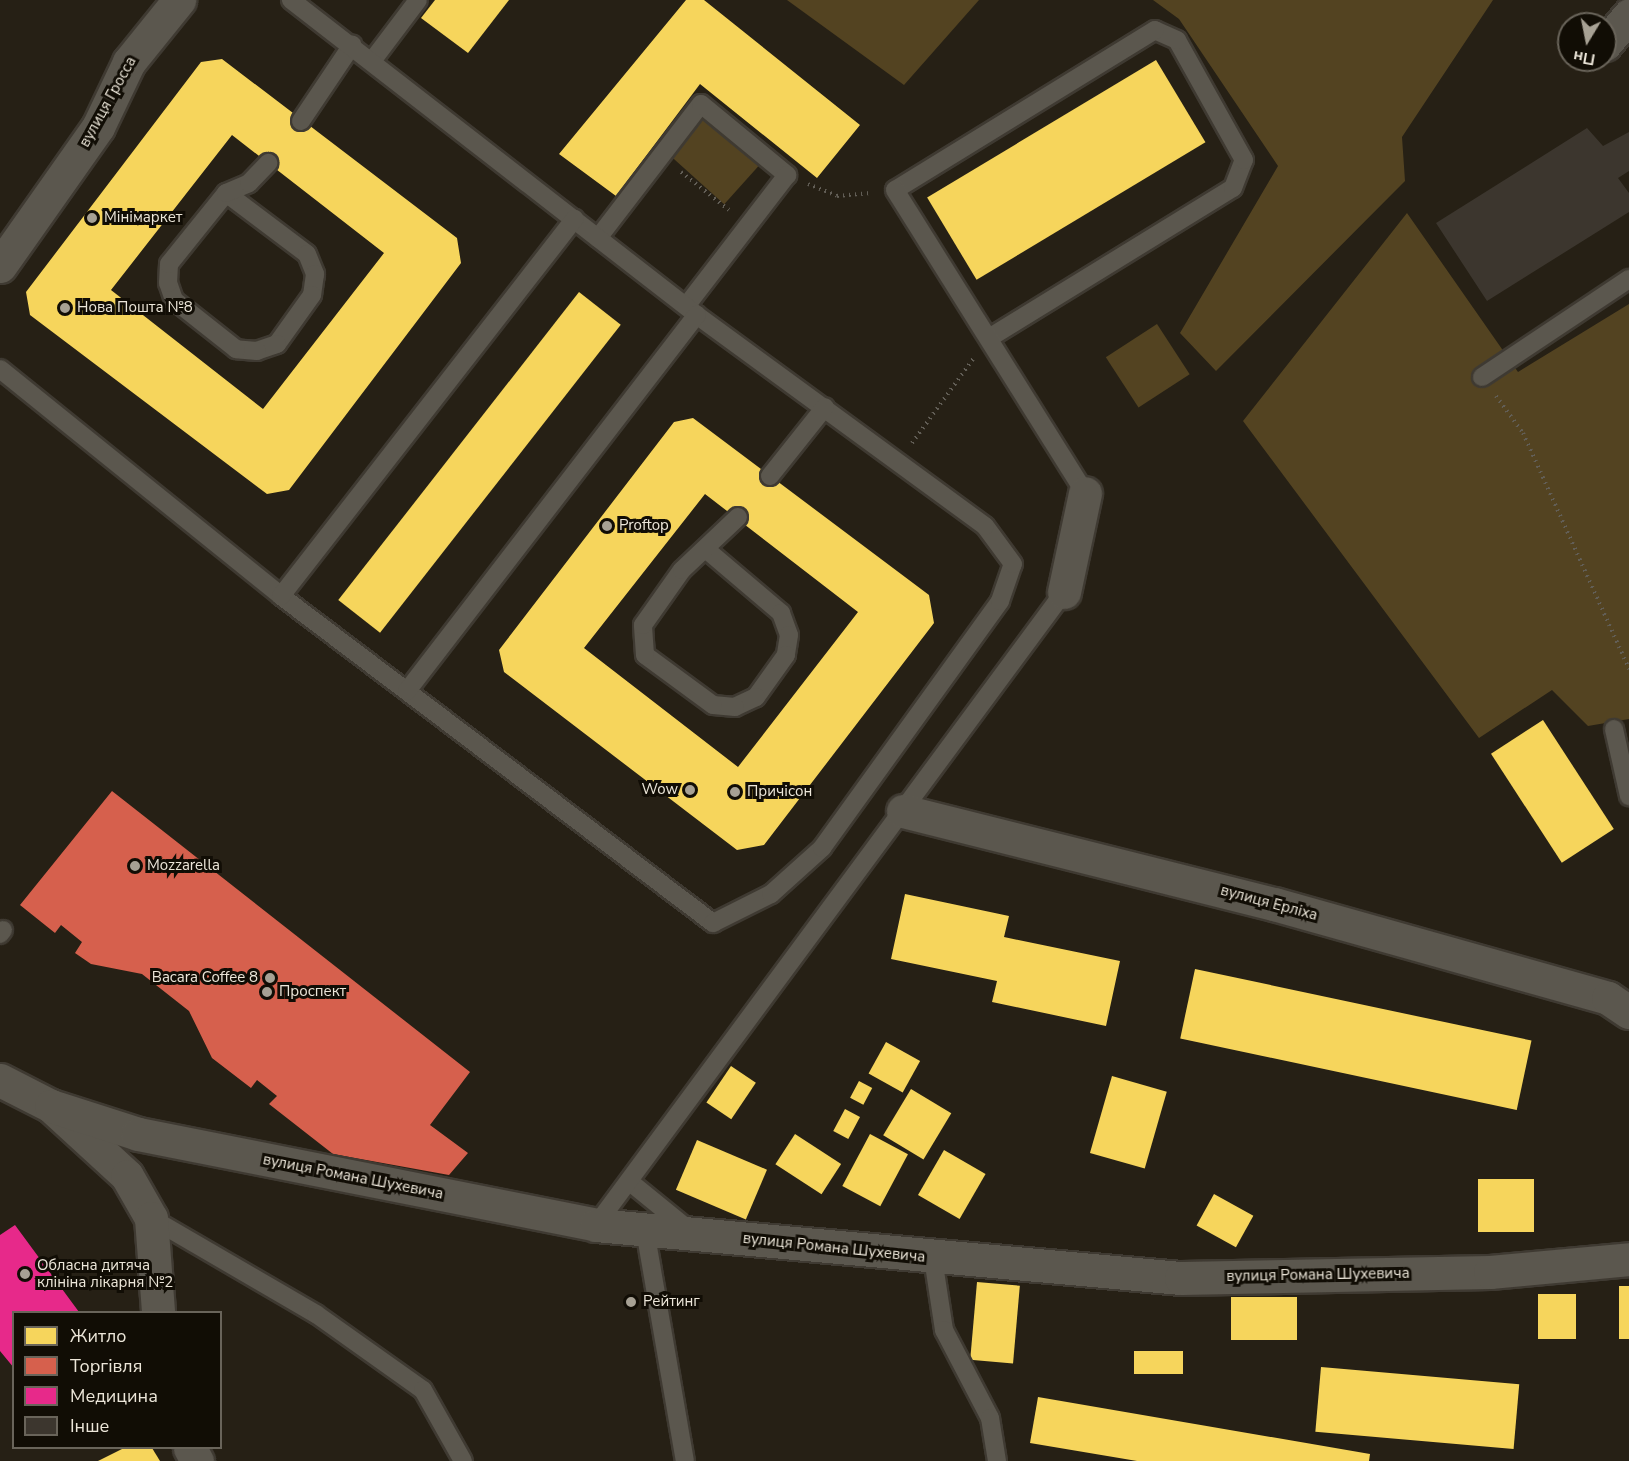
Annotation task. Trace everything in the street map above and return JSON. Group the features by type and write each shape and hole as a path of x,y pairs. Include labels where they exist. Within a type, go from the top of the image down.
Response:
{"street":[{"name":"вулиця Гросса","path":"0,266 98,127 129,62 179,0"},
{"path":"1617,30 1629,15"},
{"path":"1064,592 1085,492"},
{"name":"вулиця Ерліха","path":"903,811 1274,904 1608,998 1629,1012"},
{"path":"0,1080 51,1106 128,1176 151,1218 158,1311"},
{"name":"вулиця Романа Шухевича","path":"51,1106 138,1134 596,1225 645,1230 1182,1278 1490,1272 1629,1259"}],"lane":[{"path":"0,369 281,596 713,923 771,894 822,848 1000,601 1013,564 985,526 691,310 291,0"},
{"path":"372,61 418,0"},
{"path":"989,338 1233,188 1244,160 1177,40 1155,30 895,190 1085,492"},
{"path":"301,121 352,45"},
{"path":"407,691 691,310 749,225 787,175 701,104 598,238"},
{"path":"226,193 307,254 315,274 312,295 277,344 256,351 236,349 174,300 168,283 170,264 226,193 249,183 268,163"},
{"path":"281,596 575,219"},
{"path":"1482,377 1629,279"},
{"path":"770,476 825,407"},
{"path":"708,550 781,613 789,635 786,656 756,697 735,707 712,705 645,655 643,626 682,570 708,550 738,517"},
{"path":"596,1225 1064,592"},
{"path":"1614,729 1629,796"},
{"path":"630,1182 695,1234"},
{"path":"151,1218 316,1314 423,1390 463,1461"},
{"path":"645,1230 685,1461"},
{"path":"933,1257 944,1330 990,1418 997,1461"}],"path":[{"path":"661,156 749,225"},
{"path":"787,175 837,196 895,190"},
{"path":"897,462 989,338"},
{"path":"1482,377 1523,433 1629,669"}],"shaded area":[{"path":"787,0 979,0 904,85"},
{"path":"1153,0 1493,0 1402,137 1405,181 1216,371 1180,333 1278,166 1179,19"},
{"path":"704,116 759,166 724,204 669,155"},
{"path":"1407,213 1518,372 1629,304 1629,719 1588,726 1552,690 1479,738 1243,421"},
{"path":"1157,324 1190,374 1139,408 1106,357"}],"building: Житло":[{"path":"435,0 509,0 468,53 421,18"},
{"path":"686,0 704,0 860,125 817,178 700,84 616,196 559,154"},
{"path":"222,59 457,238 461,263 289,490 267,494 30,315 26,292 201,62","holes":["232,135 384,253 263,409 111,290"]},
{"path":"1156,60 1205,142 977,280 927,198"},
{"path":"579,292 621,325 380,633 338,600"},
{"path":"693,418 929,595 934,623 764,845 737,850 504,672 499,650 674,422","holes":["705,494 858,612 738,767 584,648"]},
{"path":"1543,720 1614,829 1562,863 1491,754"},
{"path":"905,894 1009,916 1004,937 1120,961 1106,1026 992,1002 997,981 891,959"},
{"path":"1195,969 1531,1041 1517,1110 1180,1038"},
{"path":"886,1042 920,1061 903,1092 869,1073"},
{"path":"731,1066 756,1083 731,1119 706,1102"},
{"path":"1112,1076 1167,1092 1145,1169 1090,1153"},
{"path":"859,1081 872,1088 863,1105 850,1098"},
{"path":"911,1089 951,1113 923,1159 883,1135"},
{"path":"845,1109 860,1117 848,1139 833,1131"},
{"path":"795,1134 841,1164 822,1194 775,1164"},
{"path":"870,1134 908,1154 880,1206 842,1186"},
{"path":"697,1140 767,1170 746,1219 676,1190"},
{"path":"944,1150 986,1174 960,1219 918,1195"},
{"path":"1478,1179 1534,1179 1534,1232 1478,1232"},
{"path":"1214,1194 1253,1216 1236,1247 1197,1225"},
{"path":"977,1282 1020,1286 1013,1363 970,1360"},
{"path":"1619,1286 1629,1286 1629,1339 1619,1339"},
{"path":"1538,1294 1576,1294 1576,1339 1538,1339"},
{"path":"1231,1297 1297,1297 1297,1340 1231,1340"},
{"path":"1134,1351 1183,1351 1183,1374 1134,1374"},
{"path":"1321,1367 1519,1384 1514,1449 1315,1432"},
{"path":"1038,1397 1370,1454 1369,1461 1137,1461 1030,1443"},
{"path":"122,1449 153,1449 160,1461 98,1461"}],"building: Торгівля":[{"name":"Проспект","path":"112,791 470,1072 430,1125 468,1153 449,1175 333,1154 269,1104 277,1096 257,1080 251,1088 212,1058 189,1011 142,974 91,964 75,953 82,942 61,925 55,933 20,905"}],"building: Медицина":[{"name":"Обласна дитяча клініна лікарня №2","path":"15,1225 78,1311 12,1311 12,1366 0,1351 0,1235"}],"building: Інше":[{"path":"1587,128 1603,146 1629,132 1629,171 1618,178 1629,193 1629,212 1487,301 1436,223"}],"place":[{"name":"Мінімаркет","path":"92,218"},
{"name":"Нова Пошта №8","path":"65,308"},
{"name":"Proftop","path":"607,526"},
{"name":"Wow","path":"690,790"},
{"name":"Причісон","path":"735,792"},
{"name":"Mozzarella","path":"135,866"},
{"name":"Bacara Coffee 8","path":"270,978"},
{"name":"Проспект","path":"267,992"},
{"name":"Обласна дитяча клініна лікарня №2","path":"25,1274"},
{"name":"Рейтинг","path":"631,1302"}]}
